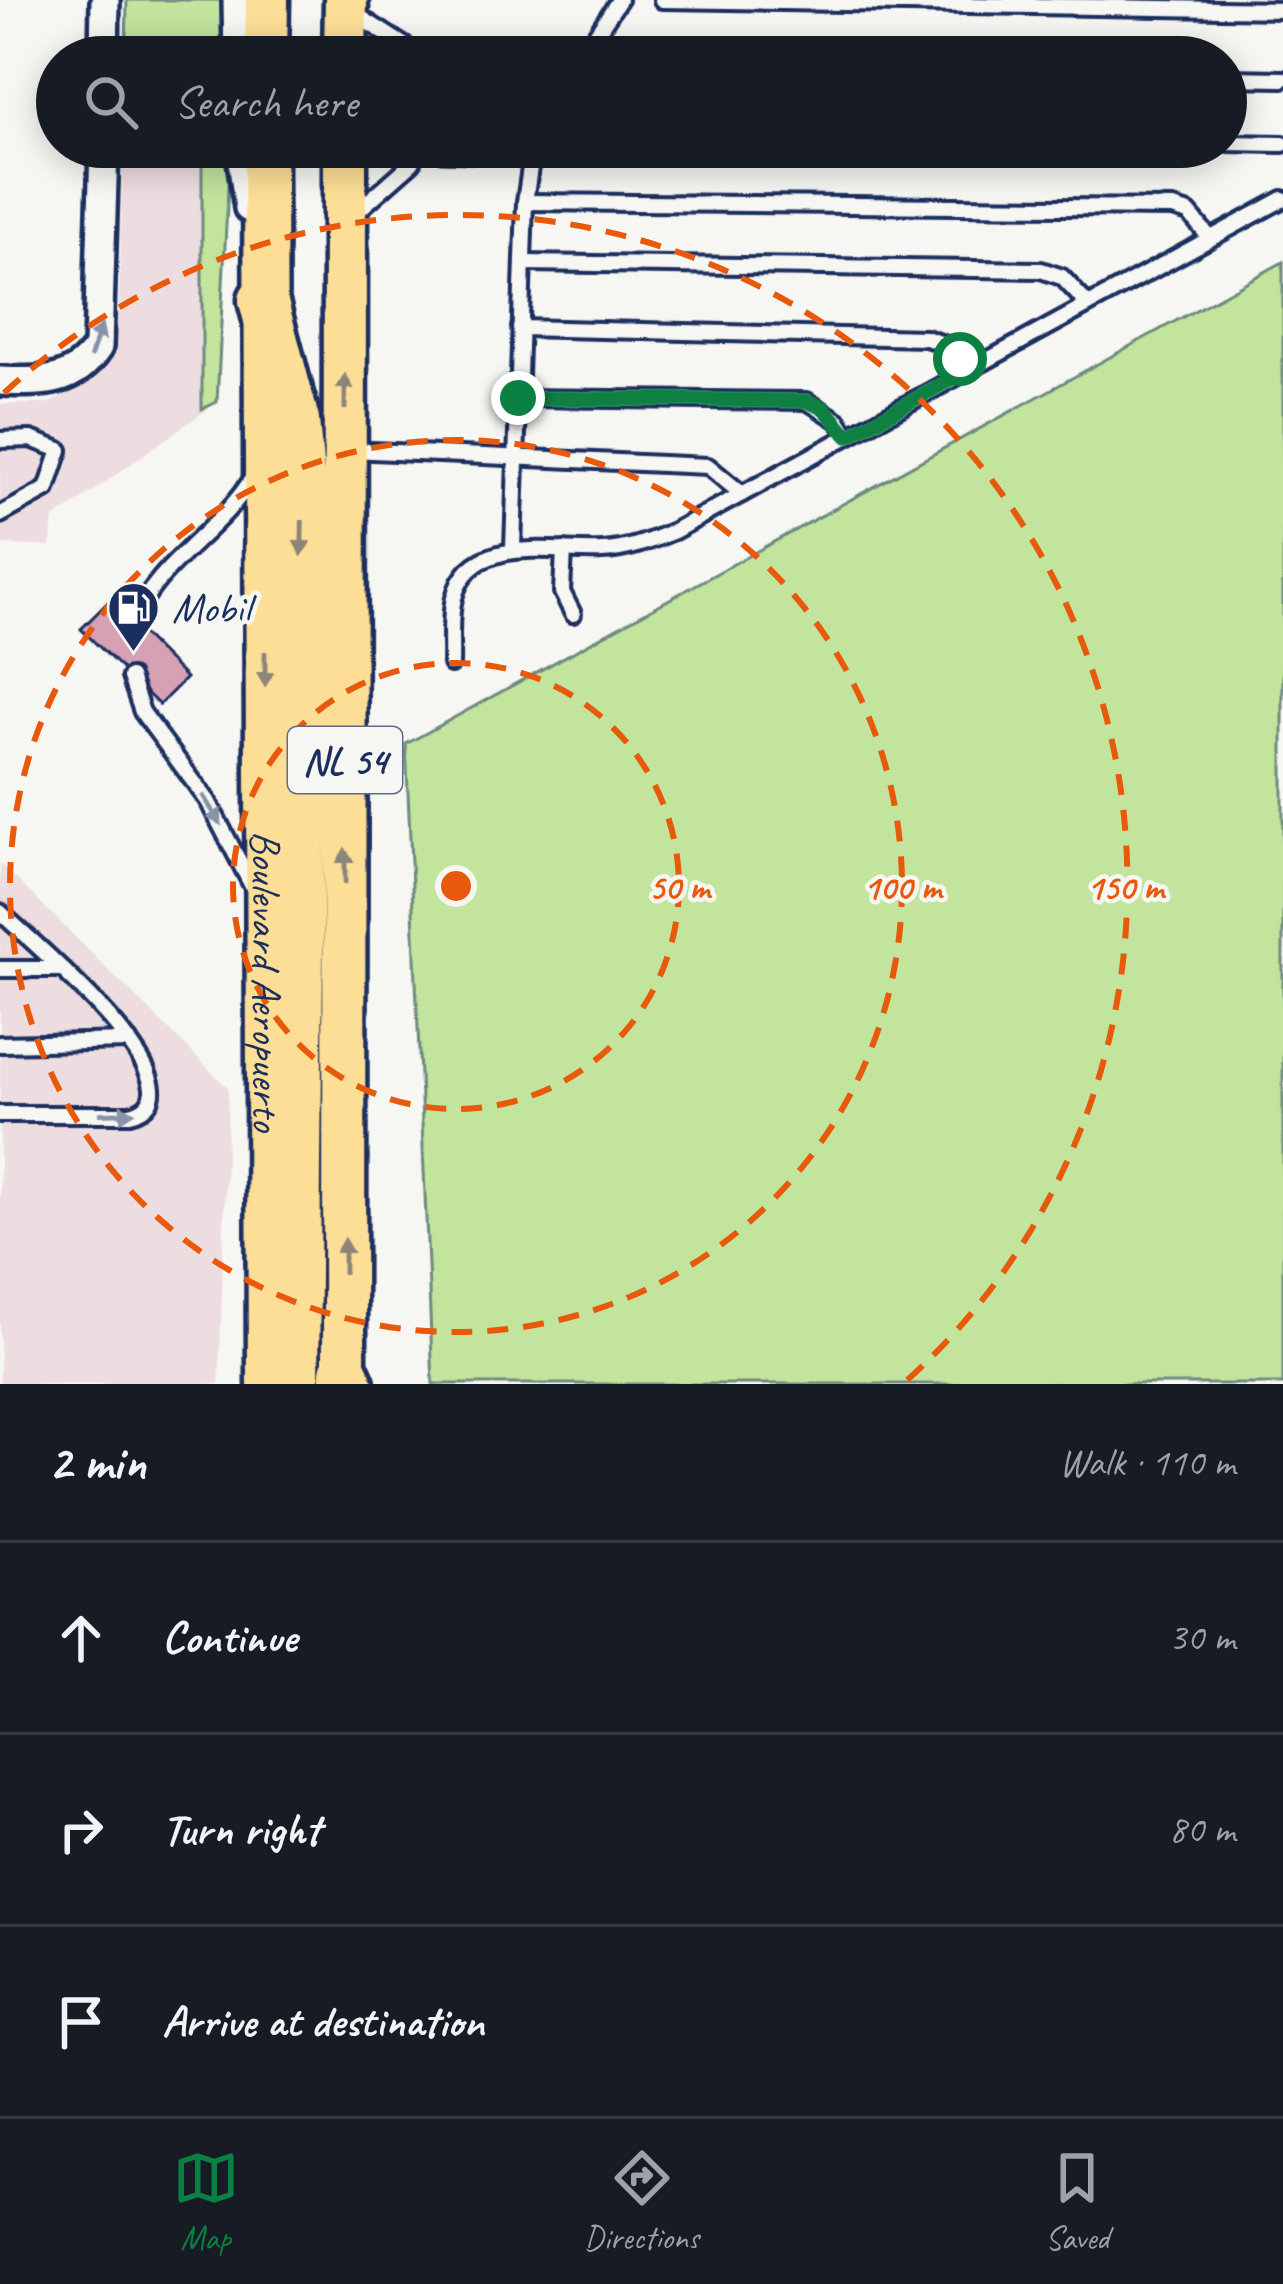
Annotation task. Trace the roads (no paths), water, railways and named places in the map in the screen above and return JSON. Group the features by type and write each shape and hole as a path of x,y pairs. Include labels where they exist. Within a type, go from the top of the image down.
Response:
{"highway":[{"path":"266,36 267,0"},
{"path":"345,36 346,4"},
{"name":"Boulevard Aeropuerto","path":"265,168 269,1384"},
{"name":"Boulevard Aeropuerto","path":"345,168 346,1380"},
{"path":"263,300 291,401 303,507 295,1384"}],"street":[{"path":"104,36 105,0"},
{"path":"237,0 238,36"},
{"path":"0,381 53,382 72,376 98,347 103,168"},
{"path":"243,168 263,300"}],"lane":[{"path":"599,36 620,0"},
{"path":"662,0 1283,10"},
{"path":"346,4 392,36"},
{"path":"1247,78 1283,79"},
{"path":"1247,143 1283,144"},
{"path":"345,222 406,168"},
{"path":"513,548 530,168"},
{"path":"451,664 454,596 482,563 513,548 640,546 1283,199"},
{"path":"525,202 1173,208 1189,213 1210,238"},
{"path":"523,263 1041,270 1062,277 1088,305"},
{"path":"520,328 926,338 946,345 968,370"},
{"path":"518,398 807,401 824,408 848,436"},
{"path":"0,440 31,439 60,450 47,489 0,515"},
{"path":"345,449 708,466 742,494"},
{"path":"132,624 151,586 215,529 264,457"},
{"path":"564,550 562,592 573,614"},
{"path":"130,676 142,712 229,838 266,922"},
{"path":"0,912 129,1041 154,1078 154,1096 140,1112 0,1114"},
{"path":"0,969 59,969"},
{"path":"0,1044 129,1041"}],"place":[{"name":"Mobil","path":"133,653"}]}
